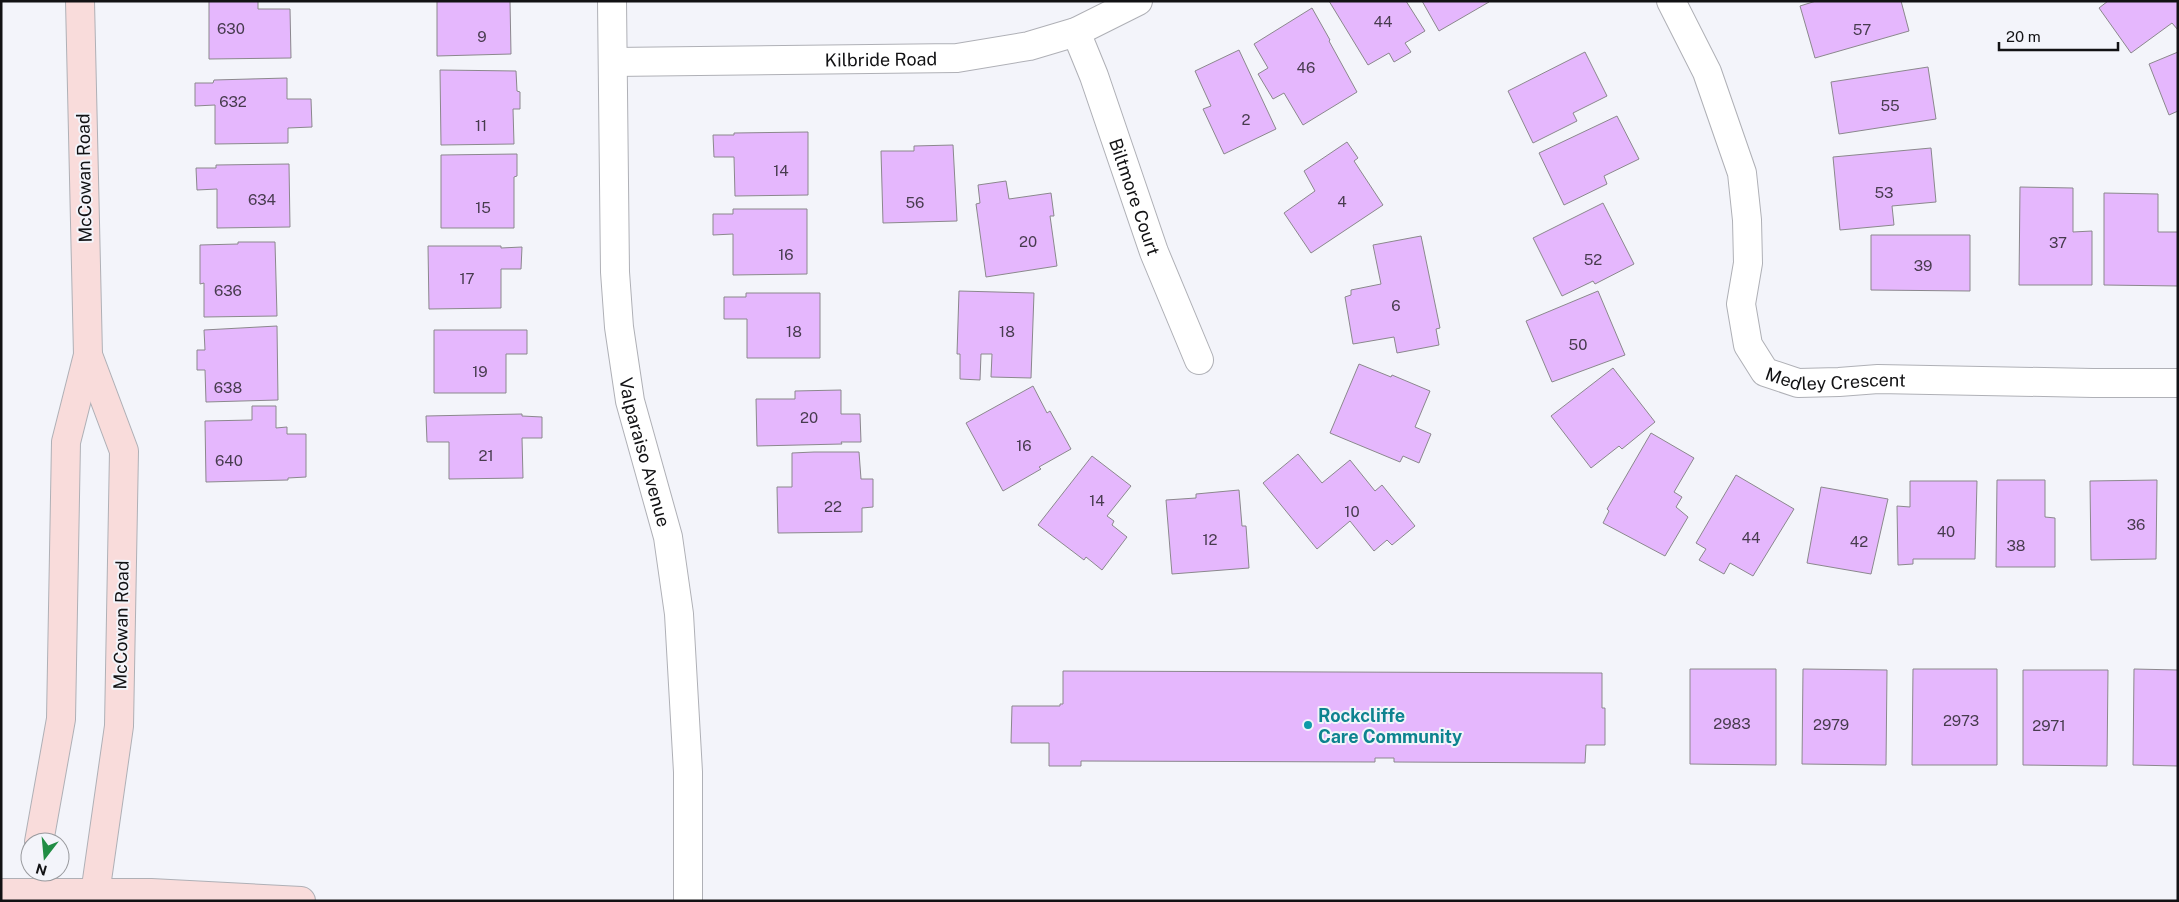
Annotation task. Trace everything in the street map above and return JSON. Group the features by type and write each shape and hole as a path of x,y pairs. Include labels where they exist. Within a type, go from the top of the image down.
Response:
{"main road":[{"name":"McCowan Road","path":"41,832 61,719 66,442 88,355 80,1"},
{"name":"McCowan Road","path":"88,355 124,451 119,726 94,897"},
{"path":"1,893 30,888 94,897 151,893 301,901"}],"street":[{"name":"Valparaiso Avenue","path":"612,1 615,272 619,327 630,401 668,537 679,614 688,772 688,901"},
{"name":"Kilbride Road","path":"613,62 957,58 1029,46 1076,32 1138,1"},
{"name":"Medley Crescent","path":"1671,1 1707,72 1742,173 1747,220 1748,264 1741,304 1748,344 1765,372 1798,383 1878,379 2093,383 2178,382"},
{"name":"Biltmore Court","path":"1076,32 1094,76 1154,252 1199,360"}],"building":[{"path":"209,1 258,1 258,9 290,9 291,58 209,59"},
{"path":"437,1 510,1 511,54 437,56"},
{"path":"1329,1 1406,1 1425,31 1405,43 1411,52 1394,62 1389,53 1368,65"},
{"path":"1422,1 1489,1 1489,2 1439,31"},
{"path":"1816,1 1901,1 1909,31 1815,58 1800,6"},
{"path":"2108,1 2178,1 2178,30 2172,23 2131,53 2099,8"},
{"path":"1312,8 1357,92 1303,125 1284,93 1273,99 1258,74 1268,68 1254,44"},
{"path":"1239,50 1276,129 1224,154 1203,109 1211,106 1195,71"},
{"path":"1585,52 1607,96 1573,113 1577,121 1533,143 1508,91"},
{"path":"2178,52 2178,111 2169,115 2149,64"},
{"path":"1928,67 1936,119 1839,134 1831,82"},
{"path":"440,70 516,71 517,91 520,92 520,109 513,109 514,144 441,145"},
{"path":"287,78 287,99 311,99 312,127 288,128 288,143 215,144 215,105 195,106 195,83 213,83 214,80"},
{"path":"1617,116 1639,159 1604,176 1607,184 1564,205 1539,153"},
{"path":"808,132 808,195 735,196 734,157 714,157 713,135"},
{"path":"1347,142 1358,158 1354,161 1383,205 1311,253 1284,213 1315,191 1304,171"},
{"path":"953,145 957,221 883,223 881,151 914,151 914,146"},
{"path":"1931,148 1936,202 1892,206 1894,225 1840,230 1833,157"},
{"path":"517,154 517,176 514,177 514,228 441,228 441,155"},
{"path":"289,164 290,227 217,228 217,189 197,190 196,168 216,168 216,165"},
{"path":"1006,181 1009,199 1051,193 1054,216 1050,216 1057,266 986,277 976,204 980,203 978,185"},
{"path":"2020,187 2073,188 2073,232 2092,231 2092,285 2019,285"},
{"path":"2104,193 2158,194 2158,232 2178,232 2178,286 2104,285"},
{"path":"1603,203 1634,264 1595,284 1593,281 1562,296 1533,238"},
{"path":"733,209 807,209 807,274 733,275 733,234 713,235 713,214 733,214"},
{"path":"1871,235 1970,235 1970,291 1871,290"},
{"path":"1421,236 1440,328 1436,329 1439,345 1397,353 1394,337 1353,344 1345,297 1351,295 1351,290 1381,284 1373,245"},
{"path":"238,242 275,242 277,316 204,317 204,283 200,284 200,245 238,244"},
{"path":"428,246 522,247 521,269 501,269 501,308 429,309"},
{"path":"959,291 1034,293 1031,378 991,377 992,354 981,354 980,380 960,379 960,354 957,354"},
{"path":"1598,291 1625,355 1552,382 1526,321"},
{"path":"746,293 820,293 820,358 747,358 747,319 724,319 724,297 746,297"},
{"path":"277,326 278,400 206,402 205,370 197,370 197,350 205,350 204,330"},
{"path":"434,330 527,330 527,354 506,354 506,393 434,393"},
{"path":"1359,364 1430,391 1415,427 1431,434 1419,463 1403,456 1400,462 1330,433"},
{"path":"1613,368 1655,422 1622,449 1619,446 1591,468 1551,416"},
{"path":"1033,386 1047,413 1050,411 1071,449 1039,467 1041,469 1003,491 966,423"},
{"path":"841,390 841,414 860,414 861,442 757,446 756,399 795,399 795,391"},
{"path":"252,406 276,406 276,428 287,427 287,434 306,434 306,477 288,478 288,480 206,482 205,421 252,420"},
{"path":"522,414 522,416 542,417 542,438 522,438 523,478 449,479 449,442 427,442 426,416"},
{"path":"1651,433 1694,458 1674,492 1682,497 1676,507 1688,517 1665,556 1603,523 1609,511 1607,509"},
{"path":"859,452 861,479 873,479 873,507 862,508 862,532 778,533 777,487 792,487 792,453"},
{"path":"1298,454 1322,483 1350,460 1375,491 1382,485 1415,526 1392,545 1387,540 1374,551 1350,521 1317,549 1263,483"},
{"path":"1092,456 1131,486 1107,516 1114,521 1112,525 1127,537 1102,570 1086,557 1084,560 1038,525"},
{"path":"1736,475 1794,509 1753,576 1730,563 1724,574 1699,560 1706,549 1696,543"},
{"path":"1997,480 2045,480 2045,517 2055,518 2055,567 1996,567"},
{"path":"2157,480 2156,559 2091,560 2090,481"},
{"path":"1910,481 1977,481 1975,559 1913,559 1913,564 1898,565 1897,506 1910,507"},
{"path":"1821,487 1888,499 1871,574 1807,563"},
{"path":"1239,490 1242,526 1246,526 1249,568 1172,574 1166,500 1196,498 1196,494"},
{"path":"1690,669 1776,669 1776,765 1690,764"},
{"path":"1803,669 1887,670 1886,765 1802,764"},
{"path":"1913,669 1997,669 1997,765 1912,765"},
{"path":"2134,669 2178,670 2178,766 2133,765"},
{"path":"2023,670 2108,670 2107,766 2023,765"},
{"name":"Rockcliffe Care Community","path":"1063,671 1602,673 1602,708 1605,708 1605,745 1586,745 1585,763 1394,762 1394,758 1375,758 1375,762 1081,761 1081,766 1049,766 1049,743 1011,743 1012,706 1060,706 1060,704 1063,704"}],"place":[{"name":"Rockcliffe Care Community","path":"1308,725"}]}
